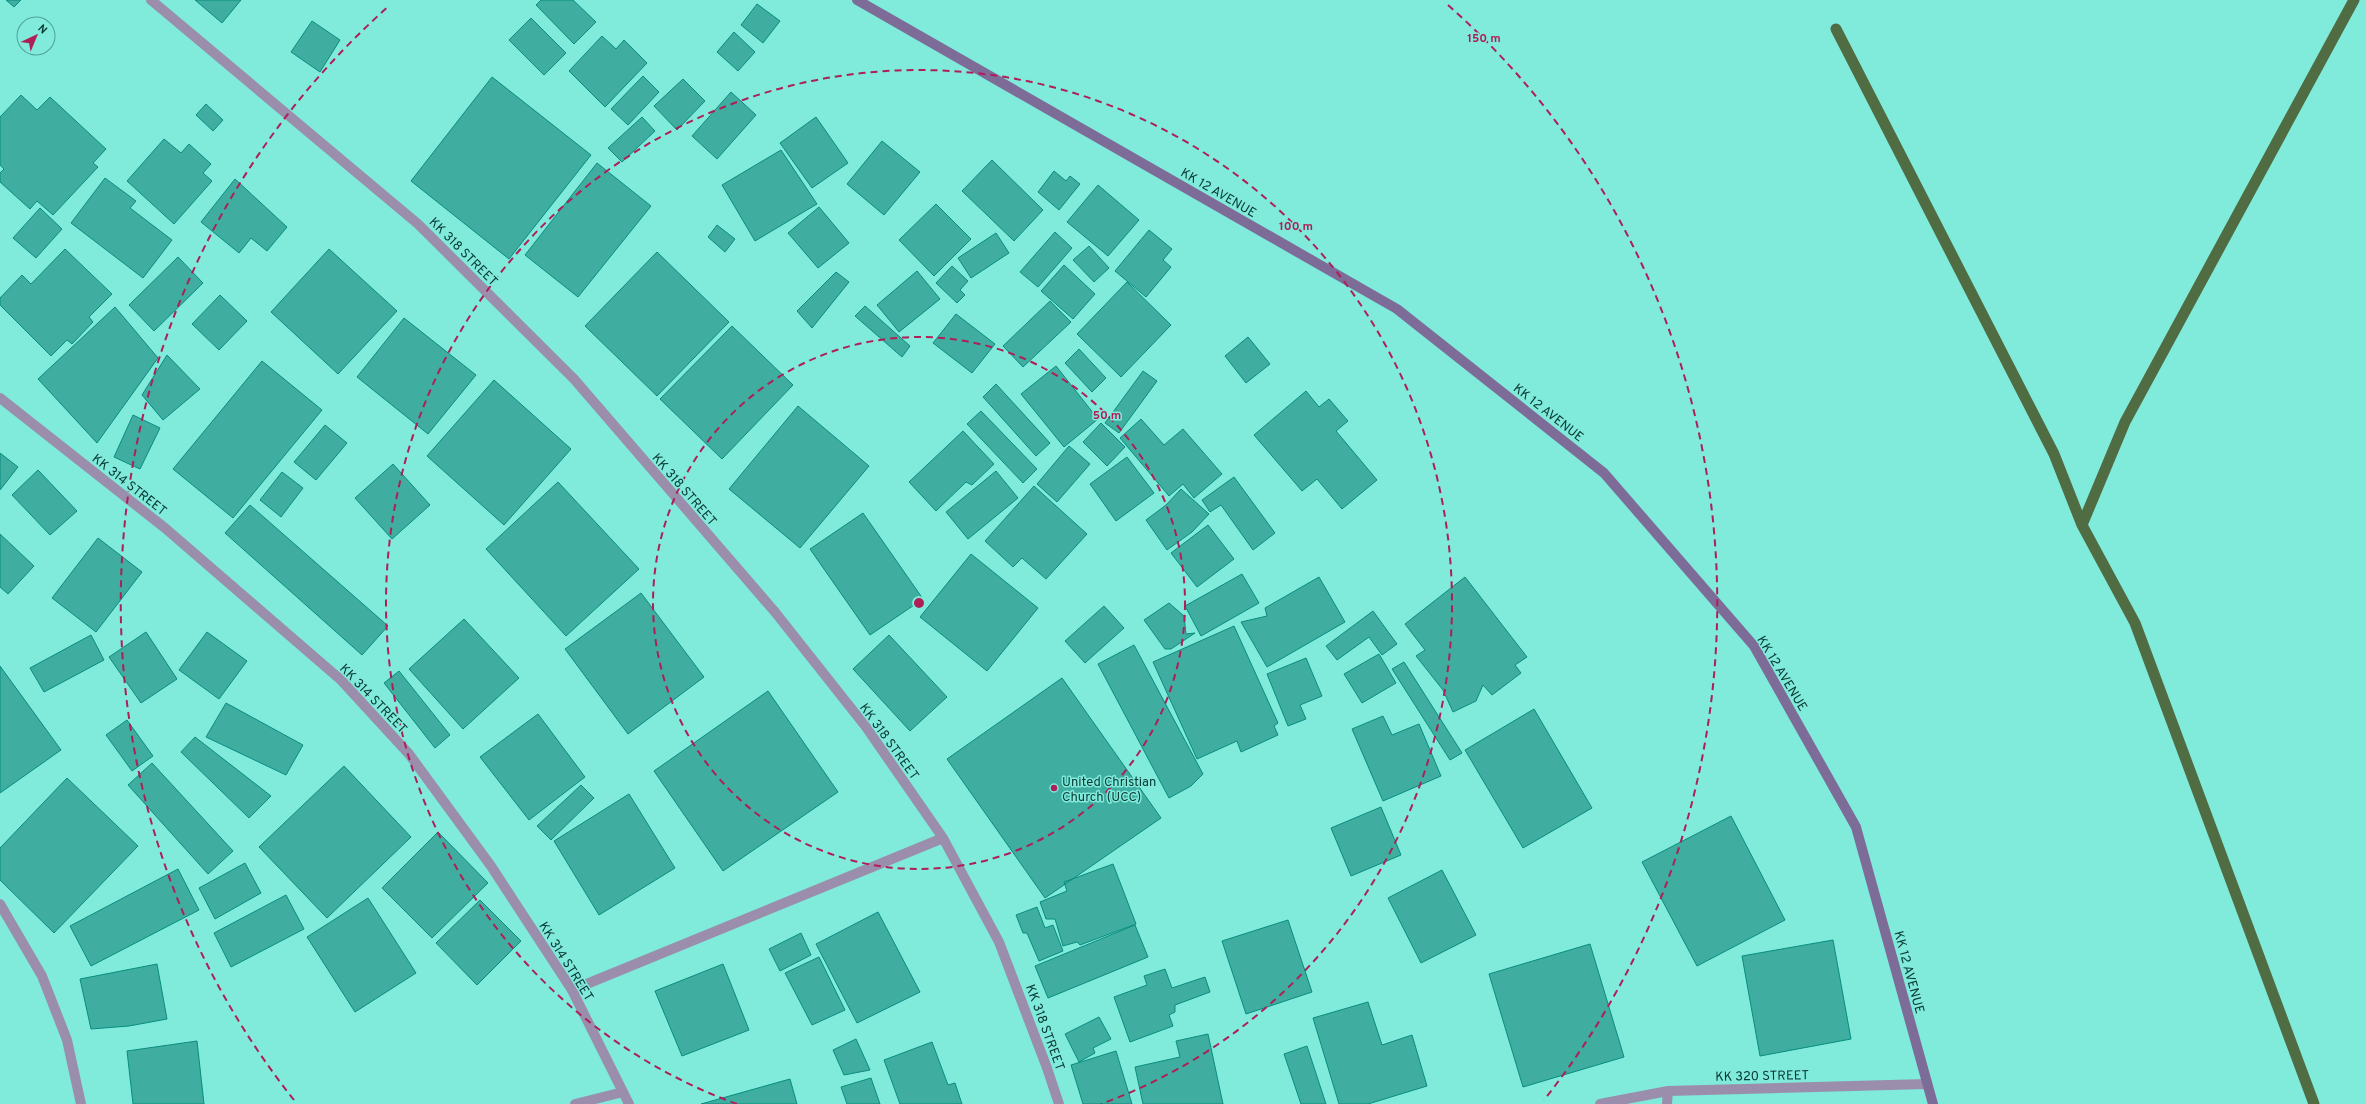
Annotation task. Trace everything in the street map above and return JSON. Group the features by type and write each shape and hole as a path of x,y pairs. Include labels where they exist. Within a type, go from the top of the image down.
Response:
{"main road":[{"name":"KK 12 AVENUE","path":"857,0 1397,309 1604,473 1754,646 1856,827 1933,1104"}],"street":[{"name":"KK 318 STREET","path":"151,0 418,224 574,379 775,612 866,727 943,838 999,942 1047,1068 1059,1104"},
{"name":"KK 314 STREET","path":"0,398 165,528 340,680 409,754 491,866 572,990 629,1104"},
{"path":"572,990 943,838"},
{"path":"0,904 42,976 68,1040 81,1104"},
{"name":"KK 320 STREET","path":"1600,1104 1668,1091 1927,1084"},
{"path":"1667,1104 1668,1091"},
{"path":"575,1104 623,1092"}],"building":[{"path":"6,0 21,0 14,7"},
{"path":"195,0 241,0 222,23"},
{"path":"541,0 573,0 596,22 574,44 536,5"},
{"path":"757,4 780,21 763,43 741,25"},
{"path":"531,18 566,53 544,75 509,40"},
{"path":"312,21 340,40 320,72 291,52"},
{"path":"734,32 755,52 738,71 717,52"},
{"path":"602,36 616,49 624,40 647,63 605,107 569,71"},
{"path":"643,76 659,92 628,125 611,109"},
{"path":"492,77 591,155 509,259 411,181"},
{"path":"683,79 705,101 677,130 654,106"},
{"path":"731,92 756,115 717,159 692,136"},
{"path":"21,95 37,110 50,97 106,149 93,163 98,167 53,215 37,201 30,209 0,182 0,173 4,169 0,165 0,117"},
{"path":"206,104 223,120 213,131 196,115"},
{"path":"642,117 655,131 622,162 608,148"},
{"path":"816,117 848,163 812,188 780,143"},
{"path":"164,139 181,153 189,144 211,164 203,173 212,181 174,224 127,181"},
{"path":"882,141 920,172 884,215 847,184"},
{"path":"781,150 817,204 755,241 722,185"},
{"path":"992,160 1043,210 1014,241 962,191"},
{"path":"597,163 651,206 578,297 525,255"},
{"path":"1054,171 1066,181 1070,176 1080,184 1059,210 1038,192"},
{"path":"105,178 136,201 130,208 172,240 143,278 71,223"},
{"path":"235,179 287,227 267,251 251,238 239,253 201,222"},
{"path":"1098,185 1139,220 1108,256 1067,222"},
{"path":"936,204 971,239 934,276 899,240"},
{"path":"819,207 849,243 818,268 788,233"},
{"path":"40,208 62,229 36,258 13,238"},
{"path":"717,225 735,239 725,252 708,237"},
{"path":"1149,230 1172,249 1163,260 1171,267 1146,297 1115,271"},
{"path":"1055,232 1072,248 1038,287 1020,272"},
{"path":"996,233 1009,253 971,278 958,258"},
{"path":"1089,246 1109,268 1094,282 1073,260"},
{"path":"65,249 112,294 89,317 93,322 72,344 67,340 51,356 0,305 0,298 22,275 31,284"},
{"path":"329,249 397,311 338,374 271,312"},
{"path":"657,252 729,322 657,396 585,326"},
{"path":"178,257 203,283 154,331 129,305"},
{"path":"1064,265 1095,294 1073,319 1041,291"},
{"path":"952,266 968,281 960,290 965,295 957,303 936,283"},
{"path":"917,271 940,299 899,332 877,305"},
{"path":"836,272 849,282 812,328 797,311"},
{"path":"1127,282 1171,325 1121,377 1077,334"},
{"path":"220,295 247,321 219,350 192,324"},
{"path":"1050,301 1071,322 1023,367 1003,346"},
{"path":"865,306 910,346 902,357 855,316"},
{"path":"115,307 158,358 97,443 38,379"},
{"path":"956,314 995,344 972,373 933,343"},
{"path":"404,318 476,375 428,434 357,377"},
{"path":"732,326 793,385 722,459 660,399"},
{"path":"1248,337 1270,364 1246,383 1225,356"},
{"path":"1079,349 1106,378 1092,392 1065,363"},
{"path":"167,355 200,389 163,420 142,395"},
{"path":"262,361 322,410 233,518 173,469"},
{"path":"1056,366 1098,419 1064,447 1021,394"},
{"path":"1143,371 1157,381 1119,433 1105,423"},
{"path":"494,380 571,449 504,525 427,456"},
{"path":"996,384 1050,443 1036,456 983,397"},
{"path":"1306,391 1319,407 1329,399 1348,421 1336,431 1377,480 1342,509 1317,479 1302,491 1254,435"},
{"path":"798,406 869,466 800,548 729,489"},
{"path":"981,411 1037,469 1023,483 967,424"},
{"path":"133,415 160,428 140,469 114,457"},
{"path":"1141,419 1164,445 1183,429 1222,474 1194,498 1183,484 1169,496 1120,438"},
{"path":"1101,423 1125,447 1107,466 1083,442"},
{"path":"325,425 347,443 316,480 294,462"},
{"path":"963,431 994,464 972,485 966,482 936,511 909,482"},
{"path":"1069,446 1090,464 1057,502 1037,484"},
{"path":"0,453 18,467 0,490"},
{"path":"1127,457 1154,493 1116,521 1090,484"},
{"path":"393,464 430,505 392,539 355,498"},
{"path":"38,470 77,511 50,535 12,495"},
{"path":"996,471 1018,498 968,539 946,512"},
{"path":"282,472 303,488 281,517 260,500"},
{"path":"1234,477 1275,533 1253,550 1221,505 1210,512 1202,500"},
{"path":"558,482 639,569 566,636 486,549"},
{"path":"1034,486 1087,534 1046,579 1022,558 1013,567 985,541"},
{"path":"1181,489 1209,514 1192,532 1167,550 1146,520 1166,505"},
{"path":"250,505 388,626 362,655 225,533"},
{"path":"863,513 923,599 870,635 810,549"},
{"path":"1208,525 1234,559 1197,587 1171,553"},
{"path":"0,534 34,566 8,594 0,587"},
{"path":"98,538 142,572 96,632 52,598"},
{"path":"971,554 1038,608 987,671 920,617"},
{"path":"1242,574 1259,603 1201,636 1185,606"},
{"path":"1319,577 1345,622 1267,667 1241,622 1267,616 1265,608"},
{"path":"1465,577 1527,657 1515,665 1521,673 1492,695 1483,685 1476,701 1453,712 1443,690 1416,656 1425,650 1405,624"},
{"path":"641,593 704,677 628,734 565,649"},
{"path":"1169,603 1184,616 1186,634 1195,633 1171,649 1165,649 1144,620"},
{"path":"1104,606 1124,628 1085,663 1065,641"},
{"path":"1373,611 1397,644 1382,655 1369,637 1337,660 1326,646"},
{"path":"464,619 519,678 463,729 409,669"},
{"path":"1234,626 1278,723 1274,726 1278,735 1241,752 1237,741 1197,759 1153,662"},
{"path":"146,632 177,679 141,703 109,657"},
{"path":"207,632 247,661 219,699 179,670"},
{"path":"91,635 104,660 44,692 30,668"},
{"path":"889,635 947,697 910,731 853,669"},
{"path":"1134,645 1203,774 1191,786 1169,798 1098,664"},
{"path":"1379,654 1396,683 1362,703 1344,674"},
{"path":"1306,658 1322,696 1300,705 1306,719 1288,726 1267,674"},
{"path":"1404,662 1462,753 1450,760 1392,669"},
{"path":"0,666 61,750 0,793"},
{"path":"399,671 450,735 435,748 384,683"},
{"name":"United Christian Church (UCC)","path":"1062,678 1161,818 1045,898 947,759"},
{"path":"768,691 838,792 723,871 654,771"},
{"path":"226,703 303,745 286,775 206,737"},
{"path":"1534,709 1592,808 1523,848 1465,750"},
{"path":"538,714 585,777 529,820 480,757"},
{"path":"1383,716 1392,735 1419,724 1441,776 1383,801 1352,729"},
{"path":"127,720 153,756 132,771 106,735"},
{"path":"195,737 271,796 249,818 181,752"},
{"path":"152,763 233,851 208,874 128,785"},
{"path":"344,766 411,837 327,918 259,847"},
{"path":"67,778 138,846 54,933 0,880 0,848"},
{"path":"581,785 594,798 551,840 537,826"},
{"path":"629,794 675,868 599,915 554,841"},
{"path":"1381,807 1401,855 1351,876 1331,828"},
{"path":"1731,816 1785,920 1697,966 1642,862"},
{"path":"438,832 488,883 432,938 382,888"},
{"path":"245,863 261,893 215,919 199,888"},
{"path":"1113,864 1136,924 1080,945 1077,942 1063,946 1055,919 1046,919 1040,902 1067,891 1064,882"},
{"path":"178,869 199,910 91,966 70,926"},
{"path":"1442,870 1476,935 1421,963 1388,898"},
{"path":"286,895 304,929 231,967 214,933"},
{"path":"368,898 416,973 355,1012 307,937"},
{"path":"480,900 521,941 477,985 436,943"},
{"path":"1037,907 1045,928 1053,925 1063,951 1039,961 1027,933 1023,933 1016,915"},
{"path":"878,912 920,992 857,1023 816,944"},
{"path":"1288,920 1312,992 1246,1014 1222,941"},
{"path":"1135,925 1148,957 1048,998 1035,966"},
{"path":"801,933 811,955 780,971 769,949"},
{"path":"1833,940 1851,1039 1760,1056 1742,956"},
{"path":"1590,944 1624,1057 1523,1087 1489,974"},
{"path":"819,957 845,1010 812,1025 785,973"},
{"path":"157,964 167,1019 129,1026 91,1029 80,979"},
{"path":"723,964 749,1030 682,1056 655,991"},
{"path":"1165,969 1172,988 1205,977 1210,992 1175,1005 1175,1012 1169,1015 1173,1026 1130,1042 1114,997 1147,985 1144,976"},
{"path":"1368,1002 1382,1045 1412,1035 1427,1086 1368,1104 1339,1104 1313,1018"},
{"path":"1099,1017 1111,1039 1093,1048 1095,1053 1079,1062 1065,1034"},
{"path":"1208,1034 1223,1104 1143,1104 1135,1067 1180,1057 1176,1041"},
{"path":"856,1039 870,1070 844,1075 833,1050"},
{"path":"197,1041 204,1104 133,1104 127,1051"},
{"path":"932,1042 948,1085 955,1083 962,1104 900,1104 884,1060"},
{"path":"1307,1046 1326,1104 1301,1104 1284,1054"},
{"path":"1116,1051 1132,1104 1083,1104 1071,1065"},
{"path":"871,1078 880,1104 847,1104 841,1087"},
{"path":"790,1079 797,1104 701,1104"}],"waterway":[{"path":"2082,525 2125,422 2354,0"},
{"path":"1836,29 2054,454 2082,525 2135,623 2314,1104"}],"place":[{"name":"United Christian Church (UCC)","path":"1054,788"}]}
